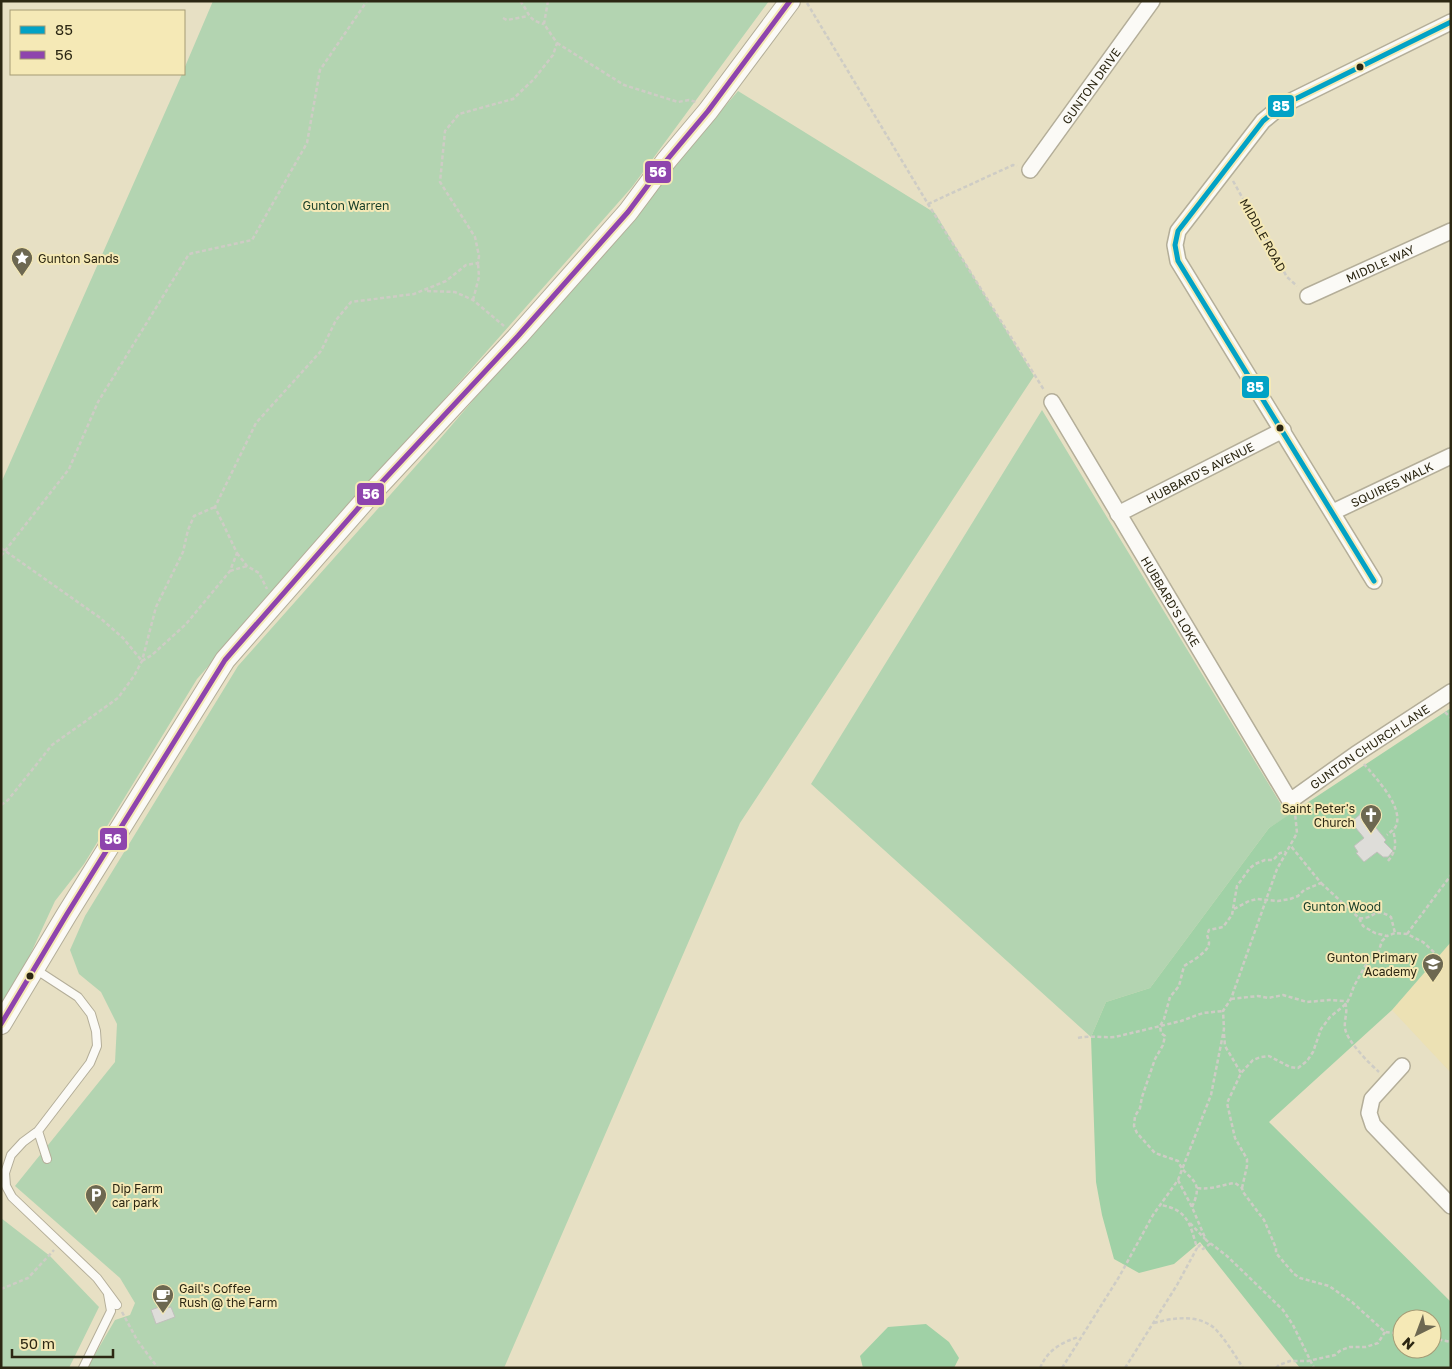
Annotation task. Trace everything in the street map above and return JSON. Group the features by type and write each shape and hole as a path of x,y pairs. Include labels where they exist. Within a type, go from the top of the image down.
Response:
{"main road":[{"path":"1,1024 225,660 368,497 518,336 628,212 666,161 708,111 790,1"}],"street":[{"name":"GUNTON DRIVE","path":"1030,170 1152,1"},
{"path":"1374,580 1178,261 1175,245 1178,231 1226,168 1263,121 1281,106 1451,22"},
{"name":"MIDDLE WAY","path":"1308,296 1451,230"},
{"name":"HUBBARD'S LOKE","path":"1052,402 1293,806"},
{"name":"HUBBARD'S AVENUE","path":"1118,514 1283,430"},
{"name":"SQUIRES WALK","path":"1333,512 1451,456"},
{"name":"GUNTON CHURCH LANE","path":"1293,806 1356,754 1451,692"},
{"path":"1402,1066 1372,1100 1369,1113 1373,1125 1451,1206"}],"lane":[{"path":"35,969 78,997 90,1014 96,1031 96,1046 90,1063 38,1131 23,1142 11,1155 5,1173 6,1186 12,1197 97,1278 117,1305"},
{"path":"38,1131 47,1159"},
{"path":"82,1368 111,1311 108,1292"}],"path":[{"path":"1,556 69,468 98,402 189,254 252,240 307,143 320,70 368,1"},
{"path":"520,1 528,16 535,22 544,24 558,43 624,85 678,102 689,100 698,102 708,111"},
{"path":"544,24 548,1"},
{"path":"805,1 928,204 1052,402"},
{"path":"503,18 507,20 528,16"},
{"path":"473,300 479,277 478,263 480,256 475,237 440,182 445,131 459,114 513,99 534,79 553,55 558,43"},
{"path":"928,204 1013,165 1030,170"},
{"name":"MIDDLE ROAD","path":"1226,168 1287,277 1308,296"},
{"path":"1,805 8,800 52,745 118,698 142,661 156,607 183,552 188,530 194,516 215,507 256,423 321,352 336,320 351,302 414,294 446,281 466,265 478,263"},
{"path":"427,291 455,292 473,300 518,336"},
{"path":"215,507 237,553 247,566 259,573 266,588 278,600"},
{"path":"1,548 100,617 142,661"},
{"path":"142,661 152,655 186,624 230,571 237,553"},
{"path":"230,571 247,566"},
{"path":"1363,762 1382,786 1398,817 1395,828 1388,835"},
{"path":"1241,1073 1225,1046 1223,1011 1231,999 1277,870 1297,833 1293,806"},
{"path":"1388,861 1394,854 1396,846 1393,830"},
{"path":"1290,844 1322,883 1359,918 1363,926 1375,934 1387,936"},
{"path":"1192,1207 1197,1194 1197,1188 1193,1180 1178,1161 1151,1150 1137,1133 1134,1126 1135,1116 1140,1108 1154,1059 1163,1045 1165,1036 1161,1033 1160,1026 1170,997 1179,986 1184,966 1200,956 1208,948 1210,943 1207,935 1209,930 1223,927 1232,915 1237,886 1250,868 1264,860 1273,860 1280,853 1286,852"},
{"path":"1408,934 1451,874"},
{"path":"1234,909 1257,898 1278,901 1290,899 1298,896 1304,890 1322,883"},
{"path":"1359,918 1383,912 1391,917 1395,933"},
{"path":"1392,1333 1385,1332 1352,1302 1329,1286 1300,1278 1294,1274 1276,1253 1268,1227 1243,1192 1242,1188 1247,1166 1246,1159 1235,1138 1227,1103 1241,1073 1254,1060 1270,1056 1290,1067 1298,1068 1307,1061 1313,1052 1321,1029 1330,1017 1346,1004 1368,961 1378,953 1382,942 1387,936 1395,933 1408,934 1423,942 1438,956"},
{"path":"1231,999 1258,996 1268,998 1283,995 1307,1002 1344,1001 1347,1011 1344,1021 1346,1033 1388,1082"},
{"path":"1078,1038 1090,1035 1104,1038 1115,1037 1203,1014 1223,1011"},
{"path":"1062,1368 1120,1277 1153,1215 1178,1180 1212,1095 1224,1030"},
{"path":"1178,1180 1206,1240"},
{"path":"1197,1188 1213,1190 1235,1183 1242,1188"},
{"path":"1161,1205 1174,1208 1184,1215 1200,1236 1227,1256 1284,1310 1314,1368"},
{"path":"1187,1219 1197,1248"},
{"path":"1,1289 28,1278 50,1256 60,1242"},
{"path":"1125,1368 1177,1285 1197,1248 1200,1245 1203,1249 1211,1243"},
{"path":"117,1305 137,1340 158,1368"},
{"path":"1152,1324 1169,1318 1193,1318 1213,1327 1243,1368"},
{"path":"1276,1368 1279,1365 1290,1362 1310,1361 1335,1355 1341,1350 1350,1347 1366,1347 1378,1342 1385,1332"},
{"path":"1040,1368 1044,1358 1056,1347 1080,1337"}],"shaded area":[{"name":"Gunton Primary Academy","path":"1451,944 1451,1073 1392,1010"}],"green space":[{"name":"Gunton Warren","path":"213,1 769,1 632,187 197,679 84,864 55,901 24,968 1,1005 1,483 182,75 185,75 185,67"},
{"path":"738,91 935,213 1034,376 740,823 504,1368 87,1368 115,1320 130,1315 135,1303 120,1278 15,1186 115,1062 117,1024 101,992 79,974 70,950 85,916 238,666 439,440"},
{"path":"1042,410 1288,816 1269,828 1150,988 1106,1002 1091,1037 811,784"},
{"name":"Gunton Wood","path":"1451,708 1451,942 1392,1010 1269,1122 1451,1302 1451,1368 1300,1368 1200,1242 1174,1264 1139,1273 1114,1259 1102,1215 1096,1182 1091,1037 1106,1002 1150,988 1269,828"},
{"path":"1,1218 50,1256 99,1307 69,1368 1,1368"},
{"path":"926,1324 949,1342 959,1358 954,1368 863,1368 860,1356 888,1327"}],"building":[{"name":"Saint Peter's Church","path":"1363,812 1386,840 1384,842 1393,851 1388,857 1383,857 1377,852 1364,862 1356,853 1358,852 1354,846 1364,838 1351,822"},
{"name":"Gail's Coffee Rush @ the Farm","path":"162,1306 163,1309 171,1307 175,1317 156,1324 151,1310"}],"transit line":[{"name":"56","path":"1,1024 225,660 368,497 518,336 628,212 666,161 708,111 790,1"},
{"name":"85","path":"1374,581 1178,261 1175,245 1178,231 1263,121 1281,106 1451,22"}],"place":[{"name":"Gunton Sands","path":"22,277"},
{"name":"Saint Peter's Church","path":"1371,834"},
{"name":"Gunton Primary Academy","path":"1433,983"},
{"name":"Dip Farm car park","path":"96,1214"},
{"name":"Gail's Coffee Rush @ the Farm","path":"163,1314"}]}
